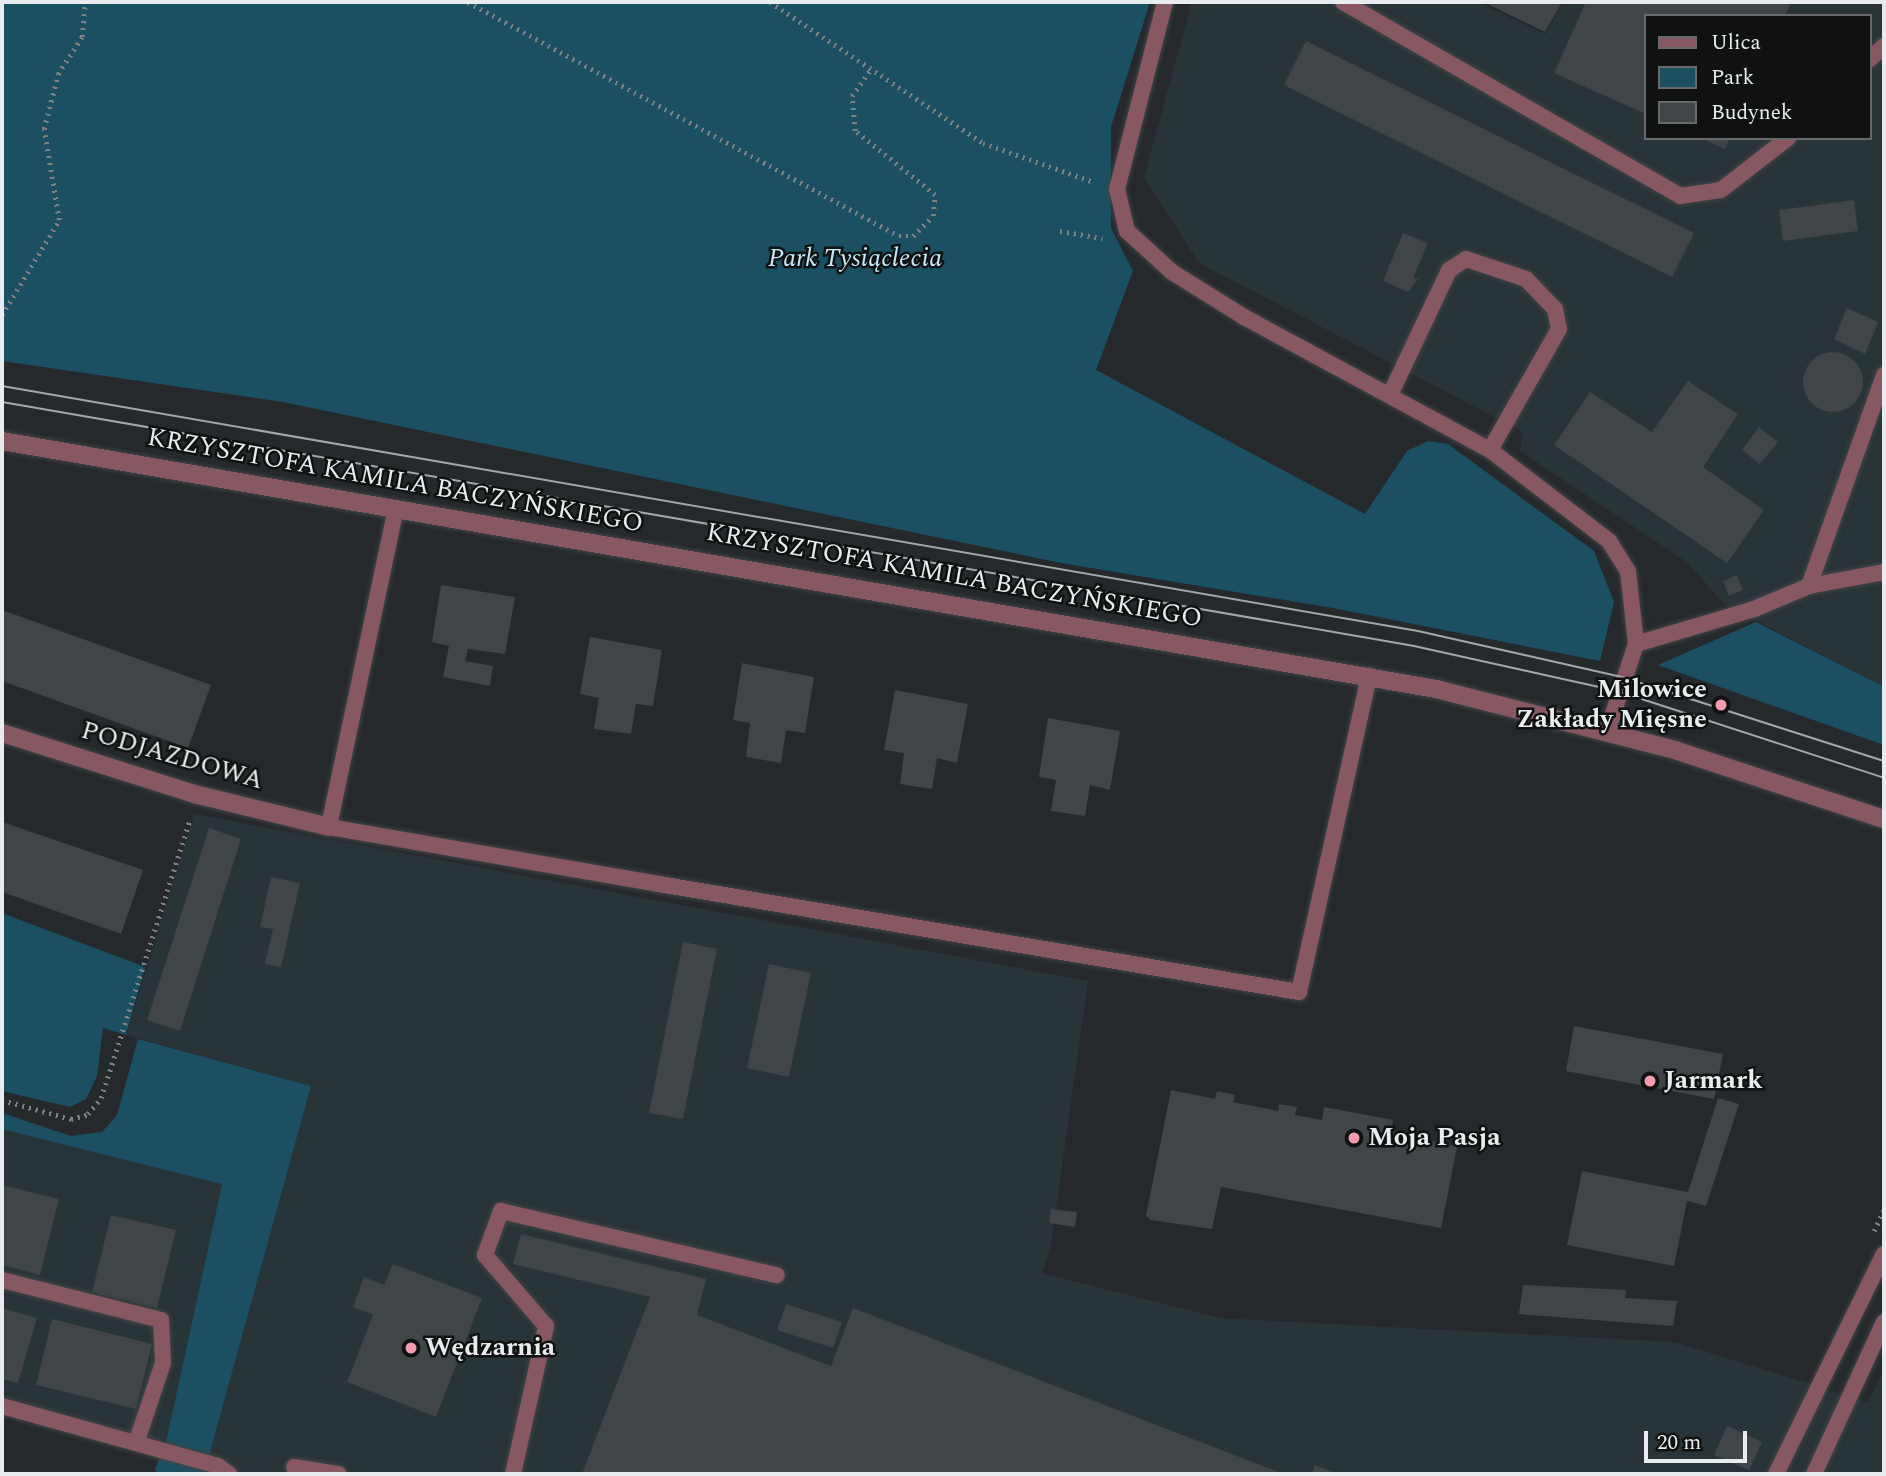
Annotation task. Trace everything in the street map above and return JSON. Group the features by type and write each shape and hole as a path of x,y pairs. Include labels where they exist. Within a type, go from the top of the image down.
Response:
{"street":[{"name":"KRZYSZTOFA KAMILA BACZYŃSKIEGO","path":"2,441 1369,676 1607,732 1884,820"},
{"name":"PODJAZDOWA","path":"2,733 198,795 329,827"}],"lane":[{"path":"1165,2 1118,189 1127,231 1171,272 1490,450 1609,541 1628,571 1636,644 1607,732"},
{"path":"1343,2 1680,196 1721,190 1785,140"},
{"path":"1390,395 1449,270 1466,259 1526,279 1555,309 1559,329 1490,450"},
{"path":"1809,586 1884,375"},
{"path":"396,508 329,827 1299,992 1369,676"},
{"path":"1636,644 1754,609 1809,586 1884,572"},
{"path":"513,1474 547,1326 485,1255 501,1211 777,1275"},
{"path":"1776,1474 1884,1254"},
{"path":"2,1280 161,1320 163,1363 136,1443"},
{"path":"1814,1474 1884,1322"},
{"path":"2,1406 218,1466 229,1474"},
{"path":"294,1467 338,1474"}],"path":[{"path":"2,315 59,220 44,129 58,74 82,37 85,2"},
{"path":"468,2 899,236 913,236 933,216 935,195 855,131 852,96 872,68"},
{"path":"770,2 983,143 1029,163 1118,189"},
{"path":"1060,232 1095,239 1127,231"},
{"path":"2,1100 71,1119 88,1114 101,1098 198,795"}],"shaded area":[{"path":"1192,2 1478,2 1545,34 1563,2 1884,2 1884,687 1724,604 1688,563 1520,451 1523,432 1199,263 1144,177"},
{"path":"194,814 1088,981 1051,1245 1042,1273 1220,1318 1675,1342 1868,1402 1884,1370 1884,1474 204,1474 311,1086 126,1035"},
{"path":"2,1129 222,1184 166,1442 2,1412"}],"green space":[{"name":"Park Tysiąclecia","path":"2,2 1150,2 1111,127 1111,228 1133,271 1096,370 1365,514 1407,451 1428,441 1448,444 1594,551 1614,602 1600,661 1333,608 1061,563 283,402 2,361"},
{"path":"1756,622 1884,687 1884,745 1658,665"},
{"path":"2,913 145,967 126,1035 103,1028 97,1076 86,1099 70,1107 2,1091"},
{"path":"138,1039 311,1086 204,1474 157,1474 155,1469 166,1442 222,1184 2,1129 2,1113 71,1136 102,1132 117,1115"}],"building":[{"path":"1483,2 1562,2 1545,32"},
{"path":"1586,2 1791,2 1786,14 1644,14 1644,113 1554,73"},
{"path":"1306,41 1694,233 1672,277 1284,85"},
{"path":"1705,140 1729,140 1725,149"},
{"path":"1854,200 1858,231 1783,241 1779,210"},
{"path":"1403,233 1428,243 1413,278 1418,279 1408,292 1383,281"},
{"path":"1847,308 1878,322 1865,354 1834,339"},
{"path":"1827,352 1839,352 1858,365 1863,382 1861,394 1850,407 1839,412 1827,412 1808,399 1803,388 1803,376 1816,357"},
{"path":"1688,381 1738,414 1703,467 1764,510 1727,563 1554,445 1590,392 1652,432"},
{"path":"1759,427 1778,442 1760,464 1742,450"},
{"path":"1737,575 1743,590 1729,596 1723,581"},
{"path":"441,585 515,597 505,654 468,649 465,661 493,666 490,686 443,677 449,646 432,642"},
{"path":"2,610 211,685 188,748 2,681"},
{"path":"590,637 662,650 653,706 636,704 631,734 594,729 599,698 580,694"},
{"path":"742,663 814,677 805,733 786,730 781,763 746,757 750,723 733,720"},
{"path":"895,690 968,704 957,763 937,758 932,789 900,784 904,753 884,750"},
{"path":"1048,718 1120,731 1110,790 1090,785 1085,816 1051,811 1056,780 1039,777"},
{"path":"2,822 143,870 121,934 2,892"},
{"path":"209,828 241,839 180,1031 147,1020"},
{"path":"271,877 300,883 281,967 265,964 273,929 260,927"},
{"path":"683,942 717,949 683,1119 649,1113"},
{"path":"769,964 811,973 789,1077 747,1068"},
{"path":"1574,1026 1723,1054 1714,1099 1566,1071"},
{"path":"1171,1090 1215,1099 1217,1091 1235,1095 1233,1102 1278,1111 1279,1104 1297,1107 1295,1115 1322,1120 1324,1107 1393,1120 1391,1132 1457,1147 1441,1228 1221,1187 1212,1229 1151,1220 1146,1216"},
{"path":"1718,1098 1739,1104 1706,1206 1687,1201 1674,1266 1567,1245 1582,1171 1688,1192"},
{"path":"2,1185 59,1199 40,1275 2,1265"},
{"path":"1051,1209 1077,1212 1075,1227 1049,1223"},
{"path":"111,1215 176,1230 157,1308 92,1292"},
{"path":"521,1234 706,1279 697,1315 831,1366 853,1308 1284,1474 582,1474 650,1297 513,1264"},
{"name":"Wędzarnia","path":"393,1264 482,1298 436,1417 347,1382 373,1315 353,1307 364,1277 384,1285"},
{"path":"1523,1285 1626,1290 1625,1298 1677,1301 1673,1326 1519,1314"},
{"path":"786,1304 842,1322 833,1348 777,1330"},
{"path":"2,1308 37,1318 18,1383 2,1379"},
{"path":"52,1319 152,1344 136,1409 36,1385"},
{"path":"1727,1426 1762,1442 1749,1470 1714,1455"},
{"path":"1315,1465 1338,1474 1312,1474"}],"tram line":[{"path":"2,386 1418,631 1622,677 1884,761"},
{"path":"2,402 1414,646 1617,691 1884,778"}],"place":[{"name":"Milowice Zakłady Mięsne","path":"1721,705"},
{"name":"Jarmark","path":"1650,1081"},
{"name":"Moja Pasja","path":"1354,1138"},
{"name":"Wędzarnia","path":"411,1348"}]}
